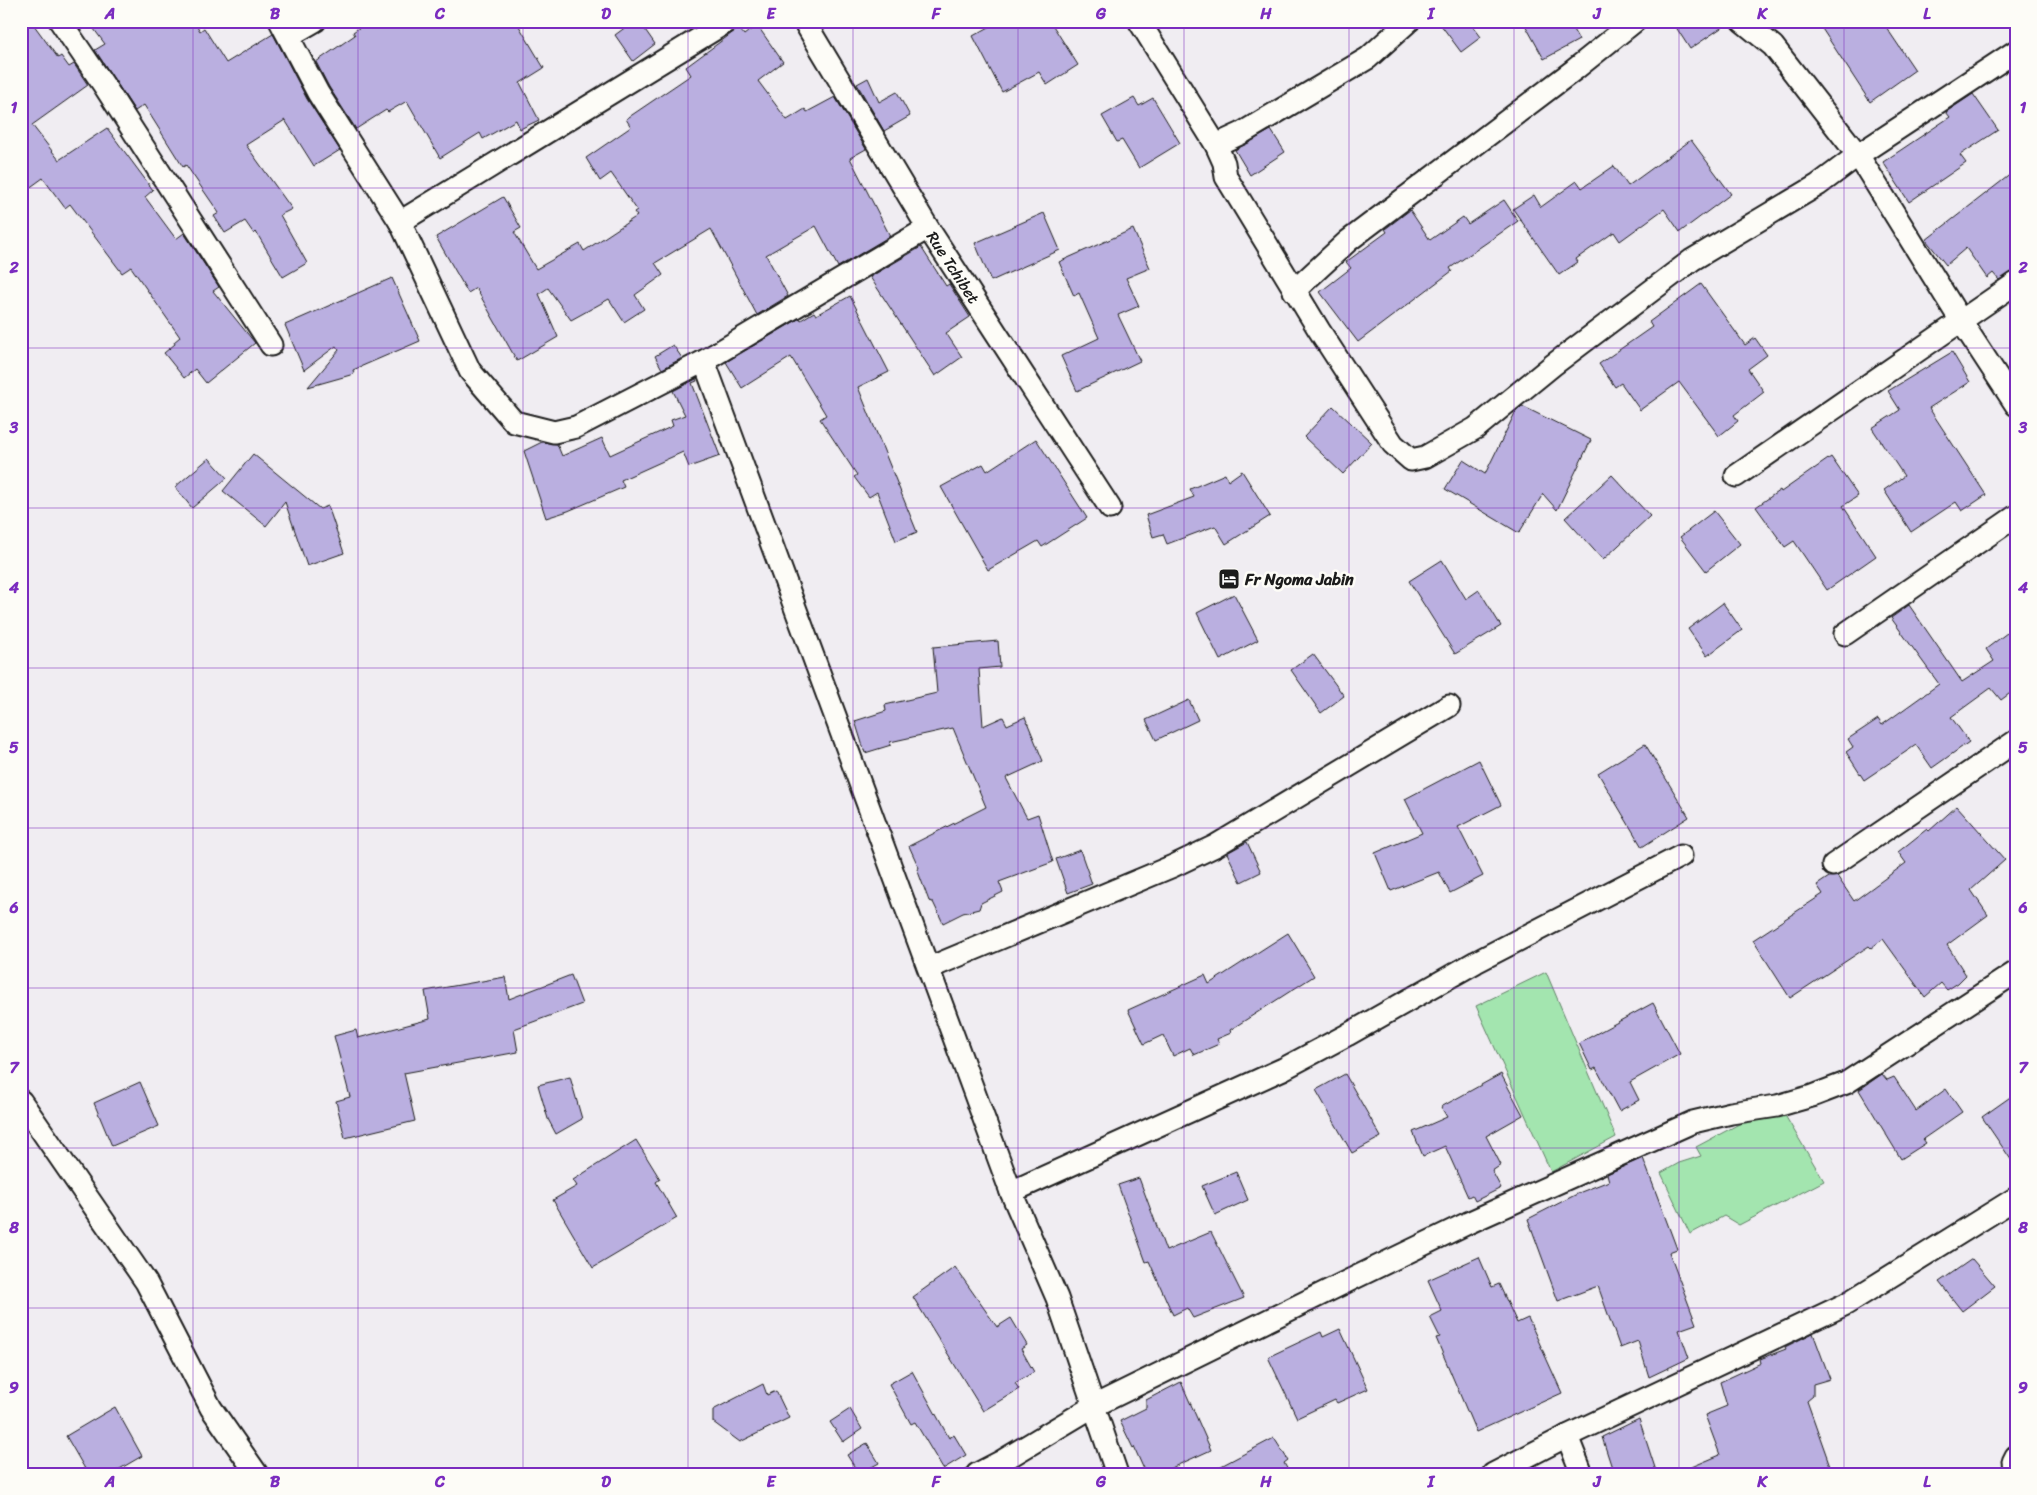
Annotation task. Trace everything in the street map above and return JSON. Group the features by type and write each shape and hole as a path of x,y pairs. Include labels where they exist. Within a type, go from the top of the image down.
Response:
{"street":[{"path":"60,21 103,84 271,345"},
{"path":"315,21 285,29 318,93 400,222 470,371 514,422 554,432 576,427 704,361 928,228"},
{"path":"400,222 728,21"},
{"name":"Rue Tchibet","path":"804,21 928,228 1110,508"},
{"path":"1139,21 1216,145 1224,163 1226,177 1294,291 1393,444 1411,460 1417,460 1476,428 1553,365 1692,260 1818,185 1858,154 2016,51"},
{"path":"1216,145 1242,133 1368,58 1409,21"},
{"path":"1294,291 1348,241 1574,70 1635,21"},
{"path":"1742,21 1773,46 1858,154 1961,321 2016,405"},
{"path":"1736,476 2016,283"},
{"path":"704,361 1011,1192 1057,1298 1118,1474"},
{"path":"1845,634 2016,516"},
{"path":"929,968 1173,866 1215,846 1449,706"},
{"path":"1833,865 2016,741"},
{"path":"1011,1192 1283,1069 1476,962 1681,856"},
{"path":"977,1474 1094,1406 1468,1223 1693,1122 1731,1113 1776,1106 1812,1096 1846,1083 2016,972"},
{"path":"21,1101 146,1282 211,1408 257,1474"},
{"path":"1493,1474 1567,1436 1846,1304 2016,1198"},
{"path":"1567,1436 1582,1474"},
{"path":"2016,1456 2014,1462 2016,1472"}],"green space":[{"path":"1546,972 1616,1137 1551,1172 1476,1006"},
{"path":"1783,1112 1824,1181 1739,1225 1724,1216 1690,1234 1661,1173 1679,1163 1701,1156 1696,1147 1754,1116"}],"building":[{"path":"21,21 31,21 58,58 61,56 69,67 74,64 88,85 32,125 59,160 107,128 153,190 145,197 176,239 184,233 219,287 213,291 255,343 206,383 195,369 184,378 164,353 180,337 131,267 122,273 70,204 65,208 43,178 21,194"},
{"path":"88,21 194,21 200,31 204,28 226,63 273,34 307,99 340,150 314,166 285,120 246,145 292,209 280,215 307,263 283,277 256,232 254,234 245,221 225,233 214,216 219,213 186,165 183,167 144,105 135,111 95,50 105,44"},
{"path":"369,21 516,21 544,68 520,83 539,120 520,129 516,120 483,139 480,133 440,158 407,101 388,112 386,110 356,129 329,87 316,62 355,35 353,32"},
{"path":"634,21 639,21 655,44 633,61 615,35"},
{"path":"1000,21 1050,21 1078,65 1047,85 1039,72 1002,92 973,36"},
{"path":"1438,21 1469,21 1481,37 1461,52"},
{"path":"1523,21 1568,21 1579,40 1544,59"},
{"path":"1672,21 1730,21 1730,22 1690,49"},
{"path":"1817,21 1882,21 1915,70 1870,102"},
{"path":"757,25 783,62 758,81 787,120 805,109 807,112 835,97 866,149 850,158 890,236 838,267 816,226 766,255 788,296 757,315 711,229 655,263 663,275 635,295 644,309 624,322 609,299 571,320 548,288 539,294 558,337 517,361 476,288 468,293 436,237 503,197 521,228 514,232 536,269 580,244 584,251 637,216 634,212 637,210 611,173 600,181 586,158 631,127 626,119 691,75 686,67 739,28 744,35"},
{"path":"868,78 879,102 897,92 910,116 884,131 857,84"},
{"path":"1973,94 1998,130 1960,155 1966,163 1909,202 1883,162 1950,117 1946,112"},
{"path":"1134,98 1139,106 1153,98 1180,143 1139,168 1122,140 1117,142 1102,116"},
{"path":"1271,130 1285,152 1250,175 1235,150"},
{"path":"1691,140 1731,194 1680,232 1664,209 1620,241 1614,232 1576,259 1578,262 1559,275 1513,209 1534,195 1541,207 1577,181 1582,188 1614,166 1628,186"},
{"path":"2016,170 2016,271 1999,280 1993,273 1987,278 1966,248 1946,265 1926,240"},
{"path":"1504,200 1518,221 1450,268 1452,271 1358,342 1320,292 1351,268 1346,262 1387,232 1385,229 1410,210 1430,240 1463,217 1468,224"},
{"path":"1044,213 1060,250 991,281 975,243"},
{"path":"1133,229 1150,268 1126,278 1139,306 1118,315 1140,361 1077,391 1061,356 1099,338 1079,293 1074,296 1059,262"},
{"path":"921,247 946,286 949,284 970,317 946,333 962,357 935,376 870,277"},
{"path":"392,278 420,341 353,370 354,374 308,387 339,350 336,346 304,370 285,325"},
{"path":"1701,284 1745,345 1755,338 1767,355 1748,369 1764,392 1734,415 1738,421 1719,436 1679,382 1640,410 1621,383 1615,387 1599,364 1652,327 1649,322"},
{"path":"850,296 889,372 858,387 917,532 896,541 877,492 869,497 854,477 857,475 820,419 826,415 791,357 742,388 726,362 800,318 801,320 814,312 816,315"},
{"path":"673,345 682,358 662,369 655,356"},
{"path":"1952,352 1970,382 1929,408 1986,495 1962,511 1956,502 1911,532 1884,490 1904,476 1872,428 1900,410 1888,391"},
{"path":"696,379 697,381 692,383 720,456 689,467 683,452 621,480 624,487 568,511 546,518 524,451 542,442 557,444 562,456 602,438 610,455 673,426 671,420 685,415 673,391"},
{"path":"1333,406 1372,443 1343,474 1304,437"},
{"path":"1522,406 1591,440 1557,510 1543,494 1519,533 1445,489 1463,460 1485,474 1515,413"},
{"path":"1036,439 1087,518 1042,547 1038,541 988,570 941,487 983,464 987,471"},
{"path":"253,454 320,509 328,506 344,553 307,566 285,502 266,526 223,491"},
{"path":"1831,457 1858,496 1843,506 1876,556 1827,590 1794,541 1785,547 1756,507"},
{"path":"209,458 227,478 192,508 175,487"},
{"path":"1242,471 1270,516 1226,544 1215,526 1167,544 1163,534 1153,537 1146,515 1194,497 1190,489 1225,474 1228,481"},
{"path":"1612,475 1650,516 1603,560 1565,518"},
{"path":"1714,511 1740,544 1706,571 1680,537"},
{"path":"1442,560 1466,599 1479,590 1501,626 1455,654 1409,581"},
{"path":"1234,594 1258,640 1220,660 1197,613"},
{"path":"1723,603 1742,630 1707,656 1688,629"},
{"path":"1909,605 1962,682 1994,661 1986,649 2016,626 2016,696 2013,691 2001,700 1991,688 1951,717 1969,742 1932,768 1916,745 1864,780 1846,752 1853,747 1848,739 1878,719 1882,725 1939,684 1891,618"},
{"path":"998,641 1000,667 979,669 983,726 1003,717 1007,725 1025,717 1043,761 1006,778 1027,818 1038,814 1053,862 999,882 1003,892 981,903 979,909 963,913 943,923 933,902 929,901 917,869 919,868 909,846 986,807 953,728 890,742 891,745 865,753 855,721 886,711 885,705 937,693 933,647"},
{"path":"1313,654 1344,696 1321,713 1291,670"},
{"path":"1189,700 1198,720 1156,740 1146,720"},
{"path":"1645,744 1689,817 1642,847 1598,773"},
{"path":"1479,760 1501,805 1458,827 1483,876 1450,893 1439,872 1391,891 1375,853 1422,833 1405,799"},
{"path":"1957,806 2005,860 1971,890 1988,915 1947,945 1966,975 1947,990 1941,983 1925,997 1883,939 1871,948 1869,946 1790,998 1753,940 1823,894 1817,885 1829,877 1837,876 1854,901 1906,863 1898,852 1927,829 1929,831"},
{"path":"1247,842 1261,872 1241,882 1227,853"},
{"path":"1080,850 1092,884 1068,893 1056,859"},
{"path":"1288,933 1314,976 1230,1030 1231,1033 1217,1039 1219,1044 1194,1055 1190,1048 1173,1056 1163,1035 1144,1044 1128,1010 1205,975 1209,984"},
{"path":"571,975 582,1004 514,1029 518,1052 404,1073 415,1121 345,1138 336,1101 350,1097 334,1036 356,1030 358,1038 430,1019 425,991 505,977 509,999"},
{"path":"1653,1003 1680,1054 1630,1082 1639,1100 1619,1111 1596,1068 1592,1070 1579,1043"},
{"path":"1345,1074 1381,1137 1352,1153 1316,1090"},
{"path":"1501,1074 1523,1115 1486,1136 1501,1165 1492,1171 1501,1188 1475,1201 1472,1195 1468,1197 1445,1146 1423,1156 1413,1132 1447,1117 1441,1107"},
{"path":"1882,1074 1887,1080 1894,1077 1916,1111 1946,1089 1962,1112 1923,1139 1926,1143 1901,1159 1859,1090"},
{"path":"570,1077 582,1119 556,1134 548,1119 538,1085"},
{"path":"140,1082 159,1126 112,1146 94,1103"},
{"path":"2016,1093 2016,1167 1982,1117"},
{"path":"636,1140 660,1179 656,1182 677,1218 593,1268 553,1200 577,1186 573,1180"},
{"path":"1643,1158 1677,1249 1669,1252 1696,1324 1679,1330 1689,1358 1649,1377 1638,1341 1620,1348 1598,1286 1558,1301 1528,1219 1581,1192 1609,1181 1607,1174"},
{"path":"1236,1172 1248,1200 1215,1215 1202,1186"},
{"path":"1139,1178 1166,1251 1211,1232 1244,1298 1193,1318 1187,1308 1173,1315 1149,1261 1146,1262 1118,1185"},
{"path":"1479,1257 1492,1287 1499,1284 1517,1323 1528,1318 1562,1393 1476,1432 1436,1338 1440,1337 1430,1317 1442,1311 1428,1280"},
{"path":"1972,1259 1995,1286 1962,1311 1939,1282"},
{"path":"955,1267 997,1327 1011,1318 1027,1345 1021,1349 1034,1372 1015,1383 1019,1389 983,1411 913,1297"},
{"path":"1340,1329 1368,1389 1337,1403 1335,1400 1297,1418 1268,1357 1321,1332 1323,1337"},
{"path":"1813,1333 1830,1379 1813,1384 1813,1396 1807,1401 1833,1474 1675,1474 1720,1455 1705,1415 1727,1406 1720,1382 1761,1363 1760,1359 1786,1349 1785,1347"},
{"path":"912,1371 949,1438 954,1435 966,1455 943,1469 915,1422 911,1424 889,1384"},
{"path":"1181,1382 1211,1450 1158,1474 1146,1474 1120,1421 1146,1408 1146,1400"},
{"path":"763,1384 767,1395 776,1391 789,1418 740,1442 713,1422 713,1410"},
{"path":"115,1407 142,1456 111,1474 88,1474 66,1436"},
{"path":"850,1409 862,1429 843,1442 830,1422"},
{"path":"1639,1419 1657,1474 1614,1474 1602,1437"},
{"path":"1274,1438 1288,1460 1284,1463 1290,1474 1206,1474"},
{"path":"867,1443 879,1463 859,1474 847,1455"}],"place":[{"name":"Fr Ngoma Jabin","path":"1229,579"}]}
